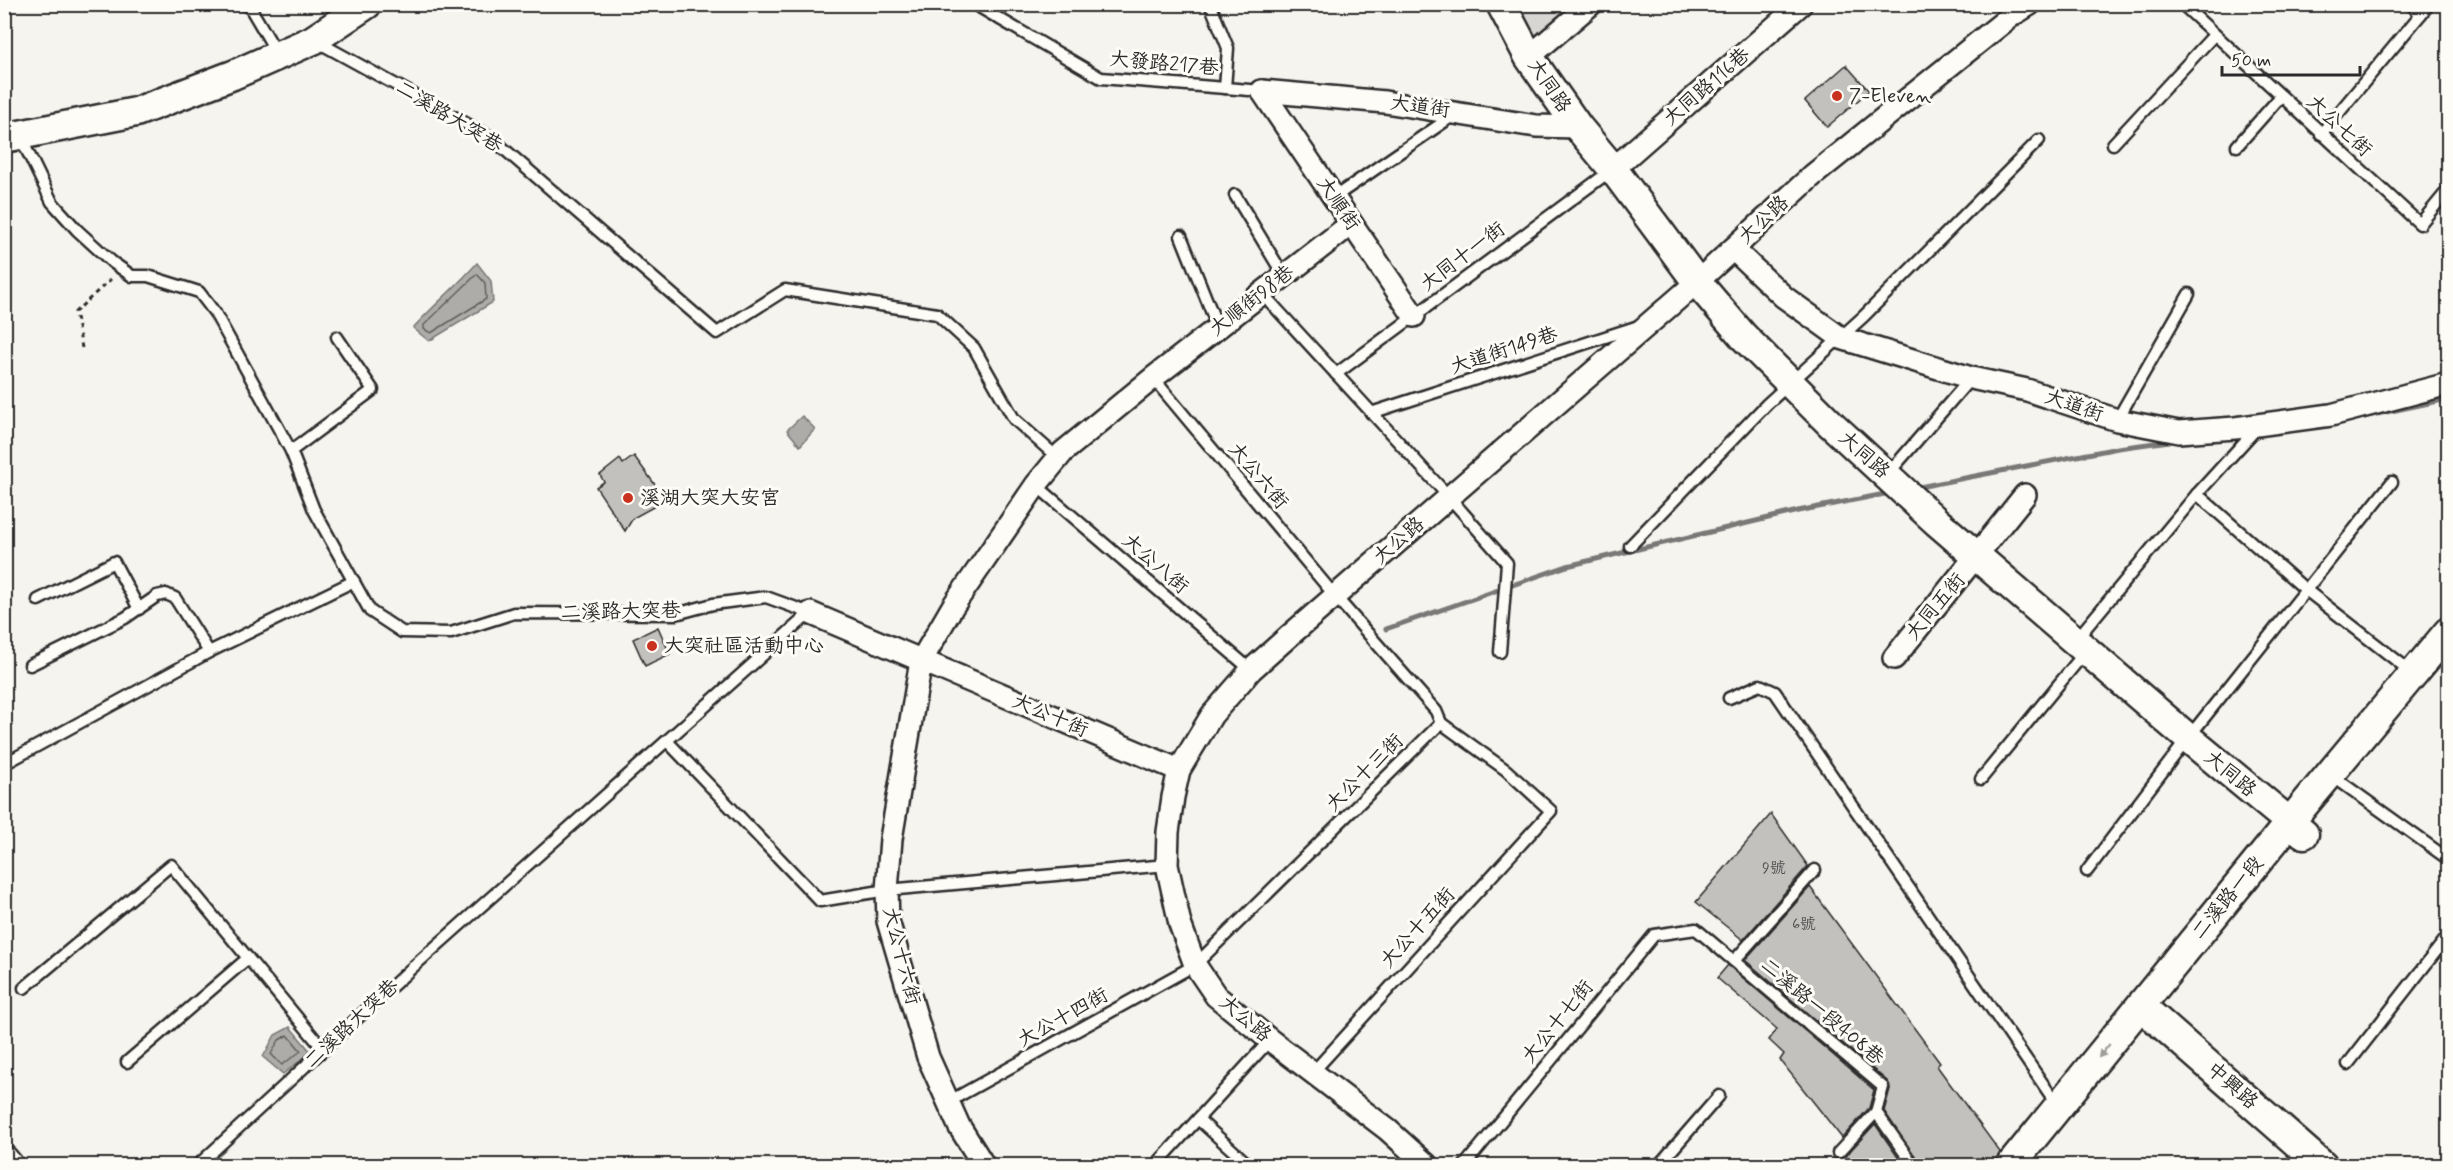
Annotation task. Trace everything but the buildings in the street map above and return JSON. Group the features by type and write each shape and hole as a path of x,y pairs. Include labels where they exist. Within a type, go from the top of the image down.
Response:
{"street":[{"name":"二溪路大突巷","path":"12,137 136,112 233,75 313,40 367,4"},
{"name":"大同路","path":"1501,4 1529,57 1578,127 1613,169 1697,282 1743,336 1832,425 1897,485 2188,738 2297,828"},
{"path":"1529,57 1591,4"},
{"name":"大同路116巷","path":"1613,169 1801,4"},
{"name":"大公路","path":"1428,1166 1388,1130 1270,1041 1216,996 1196,965 1180,924 1167,865 1168,832 1179,770 1212,715 1251,670 1697,282 1812,176 2007,10 2030,4"},
{"name":"大道街","path":"1262,91 1384,102 1536,126 1578,127"},
{"name":"大順街","path":"1262,91 1414,316"},
{"name":"大順街98巷","path":"1153,378 1351,224"},
{"name":"大道街","path":"1733,249 1784,297 1841,338 1971,378 2027,390 2117,420 2179,432 2255,430 2331,414 2448,384"},
{"path":"921,661 953,606 1036,485 1058,458 1153,378"},
{"name":"大同五街","path":"1894,658 2025,495"},
{"name":"大公十街","path":"810,613 1179,770"},
{"name":"二溪路一段","path":"2338,780 2414,674 2448,632"},
{"name":"二溪路一段","path":"2034,1166 2148,1012 2297,828 2448,660"},
{"name":"大公十六街","path":"921,661 891,839 887,890 888,921 928,1058 959,1126 984,1166"},
{"name":"二溪路一段","path":"2010,1166 2058,1107 2148,1012"},
{"name":"中興路","path":"2148,1012 2323,1166"},
{"path":"4,1160 9,1166"}],"lane":[{"path":"244,4 251,9 278,55"},
{"name":"大發路217巷","path":"974,4 1101,78 1262,91"},
{"path":"1210,4 1228,48 1226,88"},
{"name":"大公七街","path":"2181,4 2420,224 2448,190"},
{"path":"2410,4 2421,15"},
{"path":"2320,134 2429,4"},
{"path":"2113,144 2214,34"},
{"name":"二溪路大突巷","path":"313,40 489,136 717,333 785,290 937,314 974,348 1014,419 1058,458"},
{"path":"2237,146 2281,96"},
{"path":"1333,198 1457,112"},
{"name":"二溪路大突巷","path":"12,137 52,201 77,230 123,269 132,276 148,276 199,292 215,313 291,451 314,510 370,611 402,632 452,633 514,613 676,614 713,604 766,597 810,613 414,966 197,1166"},
{"path":"1630,546 1790,381 1841,338 2039,140"},
{"name":"大同十一街","path":"1336,374 1613,169"},
{"path":"1235,195 1284,276"},
{"path":"1181,236 1218,328"},
{"path":"1262,294 1507,563 1500,652"},
{"path":"2117,420 2188,294"},
{"name":"大道街149巷","path":"1371,413 1648,323"},
{"path":"291,451 373,390 337,337"},
{"name":"大公六街","path":"1153,378 1335,597"},
{"path":"1897,485 1971,378"},
{"path":"1982,779 2197,494 2255,430"},
{"path":"2086,871 2188,738 2392,482"},
{"name":"大公八街","path":"1036,485 1251,670"},
{"path":"2197,494 2306,590 2414,674"},
{"path":"38,600 114,562 139,609"},
{"path":"4,764 208,652 354,580"},
{"path":"30,665 125,618 157,596 166,594 175,598 208,652"},
{"path":"1335,597 1436,711 1441,723"},
{"path":"1729,698 1760,685 1775,692 2058,1107"},
{"name":"大公十五街","path":"1312,1072 1478,888 1551,811 1506,770 1441,723"},
{"name":"大公十三街","path":"1196,965 1441,723"},
{"path":"667,741 820,901 887,890 1167,865"},
{"path":"2338,780 2448,859"},
{"path":"24,988 171,865 324,1050"},
{"path":"1734,961 1815,870"},
{"name":"二溪路一段408巷","path":"1696,929 1883,1087 1876,1112"},
{"name":"大公十七街","path":"1464,1166 1653,935 1696,929"},
{"path":"2348,1064 2448,936"},
{"path":"127,1062 248,958"},
{"name":"大公十四街","path":"948,1102 1196,965"},
{"path":"1155,1166 1270,1041"},
{"path":"1658,1166 1719,1096"},
{"path":"1838,1153 1876,1112 1914,1166"},
{"path":"1198,1119 1250,1166"}],"path":[{"path":"82,348 75,312 123,269"}],"shaded area":[{"path":"1516,5 1583,5 1539,42"}],"water":[{"path":"477,263 491,281 493,302 429,341 413,328"},
{"path":"802,416 815,429 800,446 787,430"},
{"path":"290,1027 311,1052 283,1074 263,1057 275,1035"}],"waterway":[{"path":"2358,418 2448,399"},
{"path":"1914,488 2118,448 2177,440"},
{"path":"1386,629 1567,566 1798,511 1890,493"}],"place":[{"name":"7-Eleven","path":"1837,96"},
{"name":"溪湖大突大安宮","path":"628,498"},
{"name":"大突社區活動中心","path":"652,646"}]}
